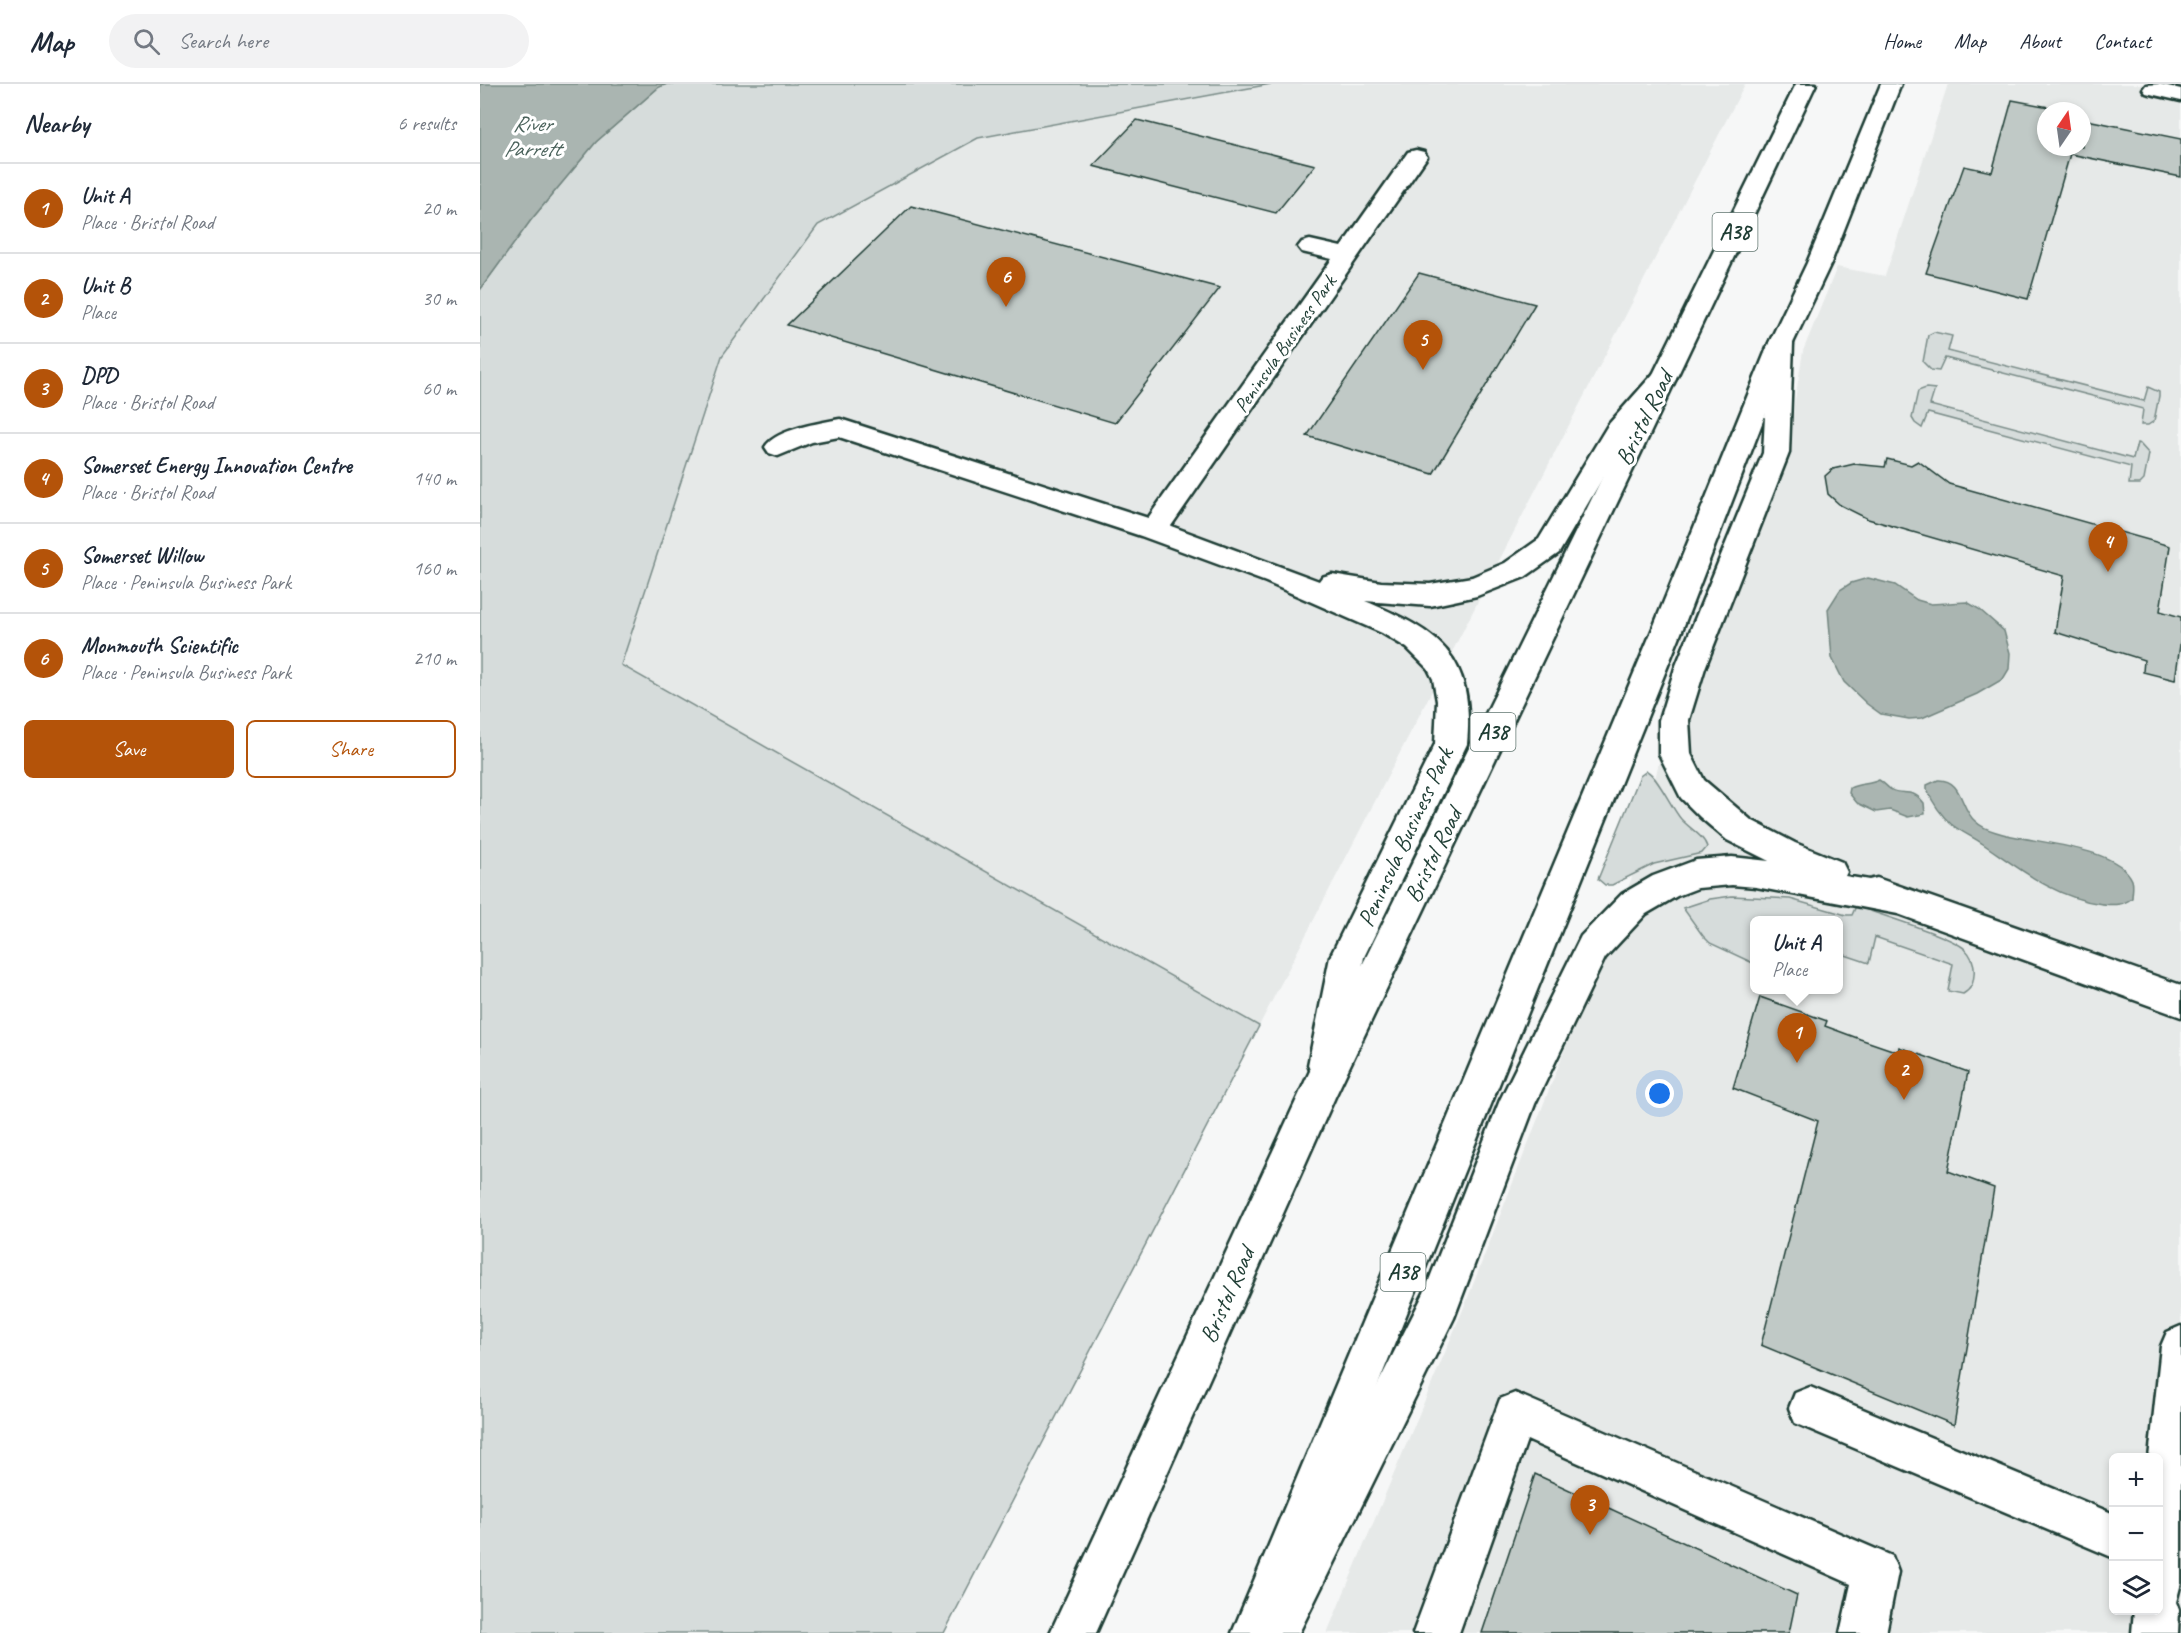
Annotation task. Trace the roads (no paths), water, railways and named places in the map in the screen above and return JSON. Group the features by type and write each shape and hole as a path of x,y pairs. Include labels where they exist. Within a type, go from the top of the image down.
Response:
{"street":[{"name":"Bristol Road","path":"1073,1633 1322,1085 1806,84"},
{"name":"A38","path":"1255,1633 1668,628 1781,343 1820,263 1891,84"},
{"path":"2153,89 2181,95"},
{"name":"Peninsula Business Park","path":"1154,530 1416,157"},
{"path":"1310,247 1346,255"},
{"path":"1781,343 1776,453 1690,668 1674,720 1675,754 1692,789 1711,808 1739,830 1783,853 1897,900 2181,1001"},
{"name":"Peninsula Business Park","path":"1280,574 1381,593 1430,595 1477,586 1515,570 1549,546 1617,431 1663,379"},
{"name":"Peninsula Business Park","path":"778,447 806,435 840,428 1154,530 1280,574 1387,623 1414,638 1440,662 1452,694 1454,719 1451,744 1347,957 1322,1085"},
{"path":"1212,449 1239,457"},
{"path":"1275,1633 1440,1304 1518,1100 1593,947 1634,904 1665,886 1696,874 1732,871 1756,873 1897,900"},
{"path":"2161,1561 2181,1346"},
{"path":"1810,1408 2109,1534"},
{"path":"1437,1633 1515,1414 1876,1572 1863,1633"},
{"path":"2155,1633 2157,1615"}],"water":[{"name":"River Parrett","path":"480,84 667,84 659,87 596,142 531,220 480,290"},
{"path":"1868,578 1895,585 1917,600 1931,604 1967,602 1979,609 2004,631 2010,653 2009,669 2003,679 1977,694 1922,718 1909,719 1881,714 1867,704 1844,682 1832,658 1828,609 1840,590 1851,583"},
{"path":"1879,780 1894,791 1915,795 1924,803 1925,814 1908,817 1890,810 1876,812 1857,803 1849,793 1850,788"},
{"path":"1938,780 1952,784 1957,789 1970,816 1988,829 2010,836 2091,852 2109,859 2123,868 2132,880 2132,898 2114,905 2085,901 2039,881 1947,820 1927,790 1927,785"}],"place":[{"name":"Monmouth Scientific","path":"1006,307"},
{"name":"Somerset Willow","path":"1423,370"},
{"name":"Somerset Energy Innovation Centre","path":"2108,572"},
{"name":"Unit A","path":"1797,1063"},
{"name":"Unit B","path":"1904,1100"},
{"name":"DPD","path":"1590,1535"}]}
